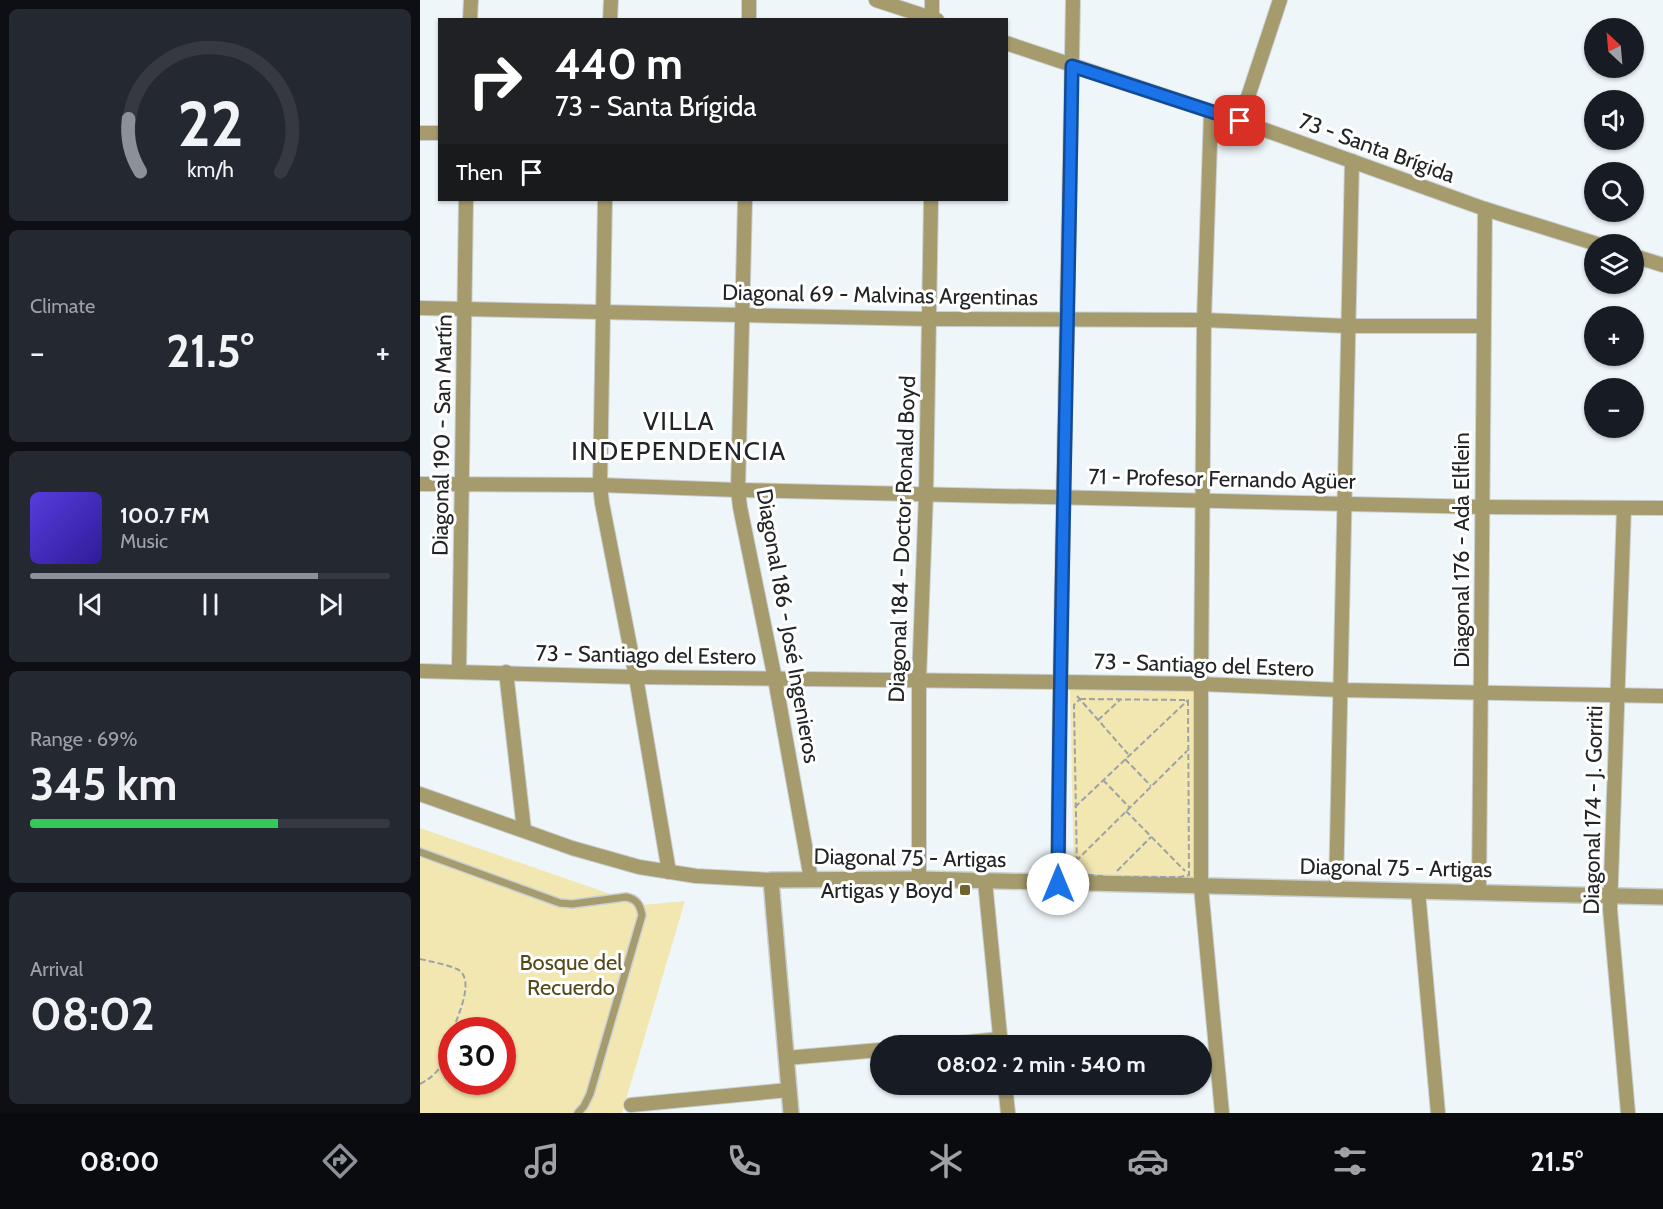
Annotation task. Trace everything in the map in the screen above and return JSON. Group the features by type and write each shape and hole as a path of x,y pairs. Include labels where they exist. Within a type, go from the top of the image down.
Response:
{"street":[{"path":"470,18 471,0"},
{"path":"610,0 610,18"},
{"path":"748,18 749,0"},
{"path":"876,0 930,18"},
{"path":"932,0 933,18"},
{"path":"1058,884 1073,0"},
{"path":"1240,121 1280,0"},
{"name":"73 - Santa Brígida","path":"1008,44 1240,121 1485,209 1584,240"},
{"path":"1211,112 1204,320 1201,887 1222,1113"},
{"path":"420,133 438,133"},
{"path":"1336,889 1352,161"},
{"name":"Diagonal 190 - San Martín","path":"459,672 466,201"},
{"path":"605,201 600,485 669,872"},
{"name":"Diagonal 186 - José Ingenieros","path":"745,201 738,490 811,879"},
{"name":"Diagonal 184 - Doctor Ronald Boyd","path":"919,879 918,680 926,494 932,201"},
{"name":"Diagonal 176 - Ada Elflein","path":"1479,891 1485,209"},
{"path":"1644,259 1663,266"},
{"name":"Diagonal 69 - Malvinas Argentinas","path":"420,309 929,319 1204,320 1347,326 1483,326"},
{"name":"71 - Profesor Fernando Agüer","path":"420,484 600,485 1483,507 1663,508"},
{"name":"Diagonal 174 - J. Gorriti","path":"1624,508 1611,896 1628,1113"},
{"name":"73 - Santiago del Estero","path":"420,671 636,678 1201,684 1341,690 1663,696"},
{"path":"506,672 524,830"},
{"name":"Diagonal 75 - Artigas","path":"420,795 572,848 639,867 696,876 771,880 919,879 1663,897"},
{"path":"771,880 791,1113"},
{"path":"985,881 1000,1035"},
{"path":"1419,891 1438,1113"},
{"path":"786,1058 870,1051"},
{"path":"631,1105 789,1090"},
{"path":"1006,1095 1008,1113"}],"lane":[{"path":"420,852 560,903 572,904 626,897 632,898 639,904 642,915 590,1094 578,1113"}],"path":[{"path":"1073,691 1129,755"},
{"path":"1098,720 1129,692"},
{"path":"1188,700 1080,699 1074,705 1076,861 1080,874 1110,877 1189,875"},
{"path":"1075,807 1188,700"},
{"path":"1188,700 1189,875"},
{"path":"1076,861 1188,750"},
{"path":"1125,759 1152,786"},
{"path":"1103,780 1130,808"},
{"path":"1126,811 1189,875"},
{"path":"1110,877 1151,837"},
{"path":"420,959 459,970 466,979 466,988 457,1017"},
{"path":"420,1084 438,1071"}],"green space":[{"path":"1070,686 1196,688 1196,883 1074,882"},
{"name":"Bosque del Recuerdo","path":"420,828 642,905 685,901 622,1113 420,1113"}],"place":[{"name":"Artigas y Boyd","path":"965,890"}],"district":[{"name":"VILLA INDEPENDENCIA","path":"679,436"}],"route":[{"path":"1058,884 1072,66 1240,121"}]}
